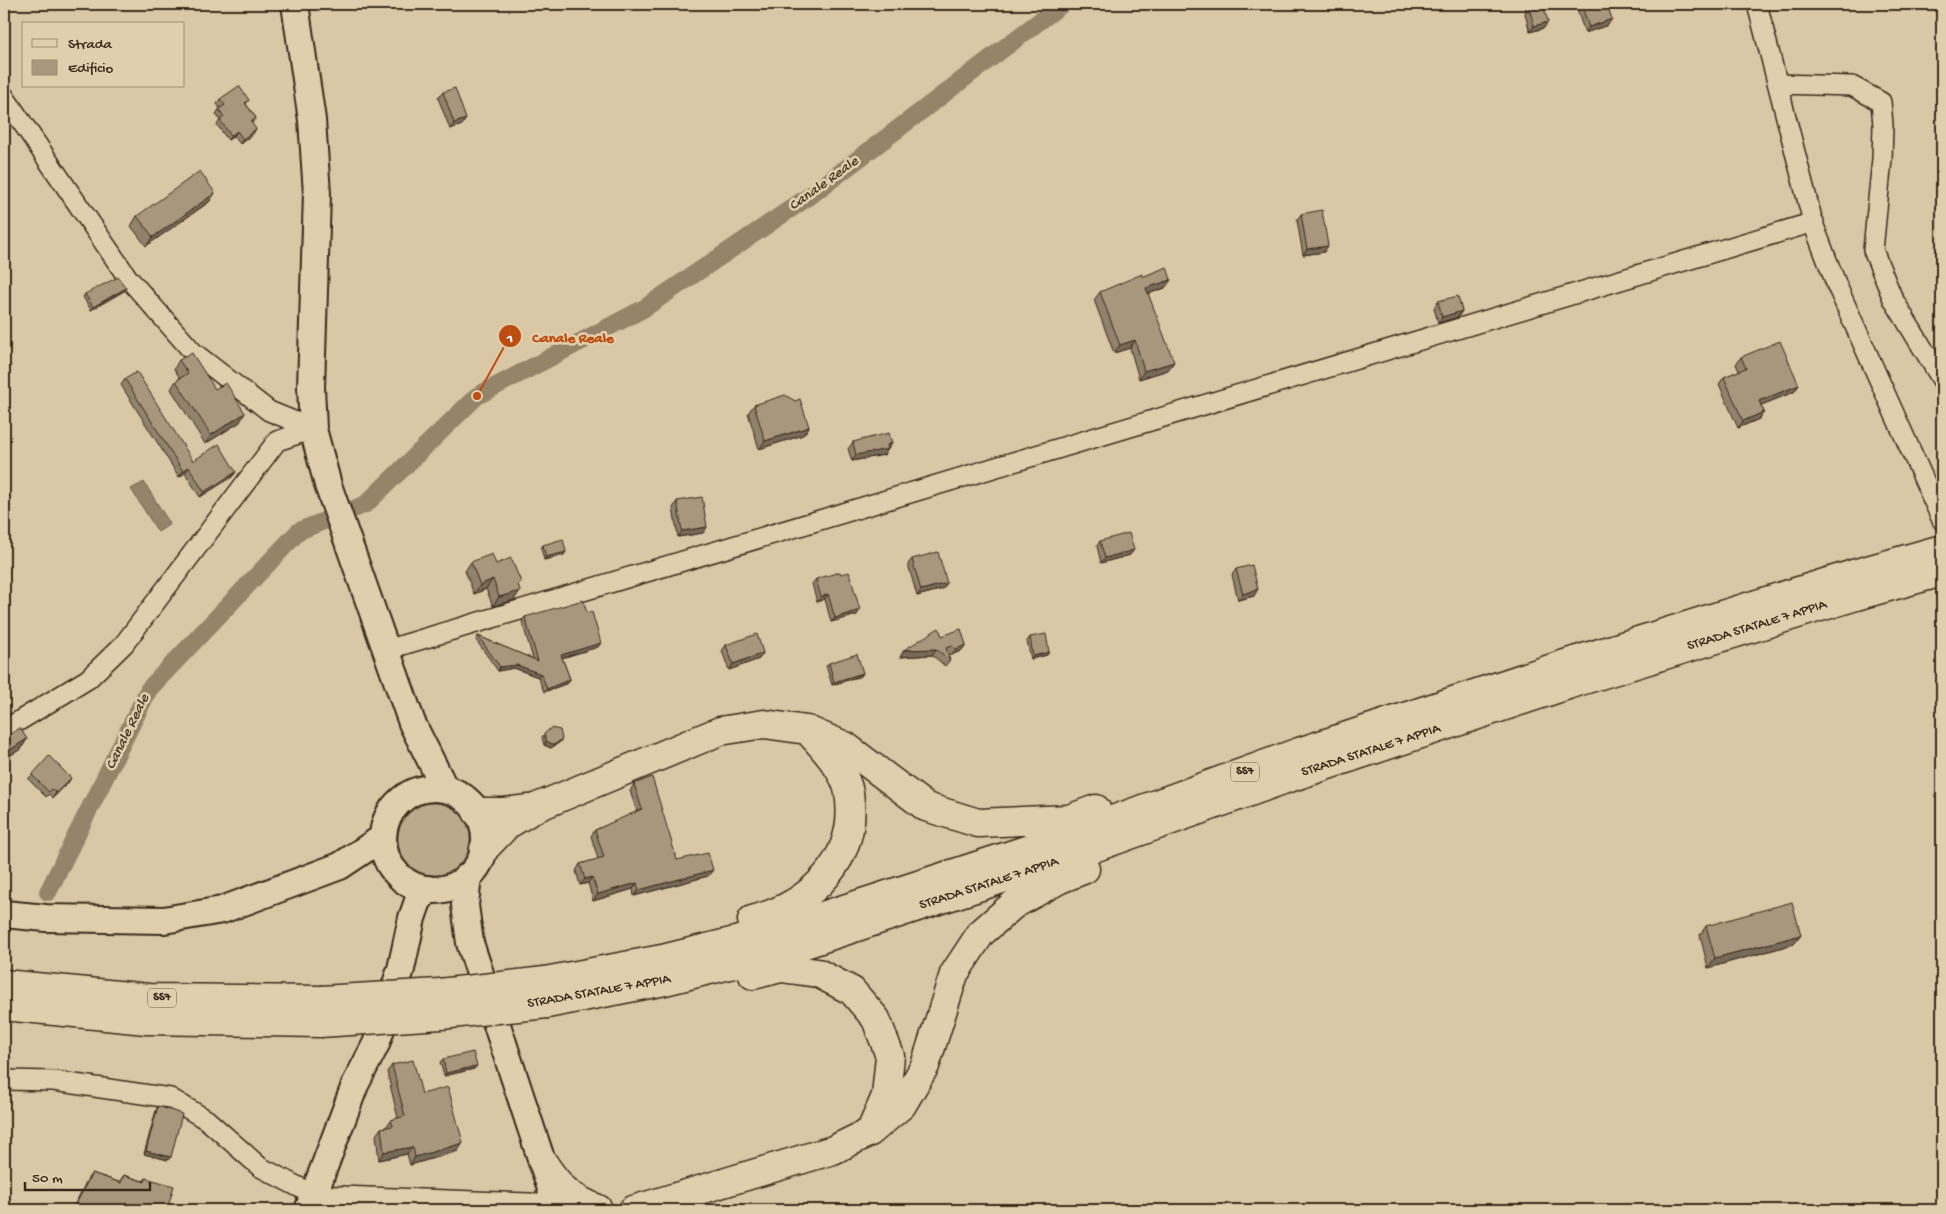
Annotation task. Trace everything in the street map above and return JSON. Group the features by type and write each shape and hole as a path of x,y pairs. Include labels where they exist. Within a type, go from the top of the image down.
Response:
{"highway":[{"name":"STRADA STATALE 7 APPIA","path":"546,992 662,959 776,931 1066,838 1299,752 1571,662 1850,575 1942,549"},
{"name":"STRADA STATALE 7 APPIA","path":"4,1006 146,1020 321,1011 439,993 546,992 665,981 778,953 1063,859 1283,780 1577,682 1856,596 1942,572"},
{"path":"484,849 507,825 535,808 720,731 764,724 808,730 845,746 926,807 978,823 1069,818 1214,768 1299,752"},
{"path":"546,992 659,943 774,914 807,896 832,870 849,832 849,792 832,758 808,730"},
{"path":"542,1161 577,1207 631,1210 833,1150 870,1132 902,1105 924,1066 954,974 981,933 1013,905 1060,879 1206,824 1283,780"},
{"path":"477,812 504,812 535,808"},
{"path":"546,992 668,997 781,968 818,973 852,991 876,1019 890,1056 886,1096 870,1132"},
{"name":"STRADA STATALE 7 APPIA","path":"4,984 149,998 321,1011"}],"street":[{"path":"295,4 312,120 317,194 311,387 313,429 328,485 412,723 445,789"},
{"path":"1757,4 1814,222 1837,286 1942,520"},
{"path":"1778,84 1852,86 1881,102 1883,125 1882,159 1873,250 1893,298 1942,380"},
{"path":"4,96 128,278 193,352 269,411 313,429"},
{"path":"386,650 1814,222"},
{"path":"4,730 88,679 124,644 211,526 277,441 313,429"},
{"path":"408,794 415,759 412,723"},
{"path":"340,866 368,863 416,884 458,883 468,876 478,864 484,849 484,830 477,812 469,801 458,794 432,787 408,794 394,806 386,821 382,838 384,851 416,884 450,909 470,943"},
{"path":"4,914 46,918 164,920 222,910 340,866 382,838"},
{"path":"468,876 465,905 470,943 542,1161"},
{"path":"311,1203 356,1085 376,1044 401,969 412,918 416,884"},
{"path":"4,1080 54,1081 170,1098 207,1120 260,1167 311,1203 577,1207"}],"shaded area":[{"path":"144,482 170,524 158,532 131,489"},
{"path":"434,803 454,809 464,819 470,839 464,859 454,869 434,875 414,869 404,859 398,839 404,819 414,809"}],"building":[{"path":"1530,4 1543,4 1548,22 1534,26 1529,8"},
{"path":"1581,4 1607,4 1612,19 1589,27"},
{"path":"239,86 249,100 245,103 256,118 251,122 256,129 243,139 237,131 231,136 220,120 224,117 219,109 225,105 220,99"},
{"path":"455,88 466,119 454,123 443,92"},
{"path":"200,171 215,193 153,237 137,216"},
{"path":"1322,210 1328,246 1307,249 1301,214"},
{"path":"1167,267 1171,280 1146,288 1174,362 1144,371 1135,340 1120,345 1100,292 1142,274 1142,277"},
{"path":"118,277 126,288 93,307 85,294"},
{"path":"1458,296 1462,311 1442,317 1438,301"},
{"path":"1780,341 1799,385 1759,401 1764,412 1743,421 1724,377 1746,368 1741,357"},
{"path":"192,353 215,389 226,383 245,413 211,435 176,381 188,373 179,360"},
{"path":"137,372 193,461 219,444 236,472 204,492 189,467 183,471 125,379"},
{"path":"785,395 795,401 800,399 809,427 765,441 754,405"},
{"path":"889,433 892,443 887,445 888,449 856,455 853,442"},
{"path":"702,497 707,527 682,531 677,501"},
{"path":"1129,533 1134,550 1105,558 1100,541"},
{"path":"563,539 566,552 546,557 543,545"},
{"path":"938,552 947,583 921,590 912,559"},
{"path":"492,554 496,564 511,558 521,582 518,584 520,591 499,597 493,579 480,585 471,562"},
{"path":"1252,565 1258,589 1243,594 1236,569"},
{"path":"840,572 841,574 849,572 860,610 835,618 828,594 821,597 816,579"},
{"path":"583,600 587,613 592,612 601,643 561,655 570,679 547,689 541,674 517,665 500,667 478,636 538,661 525,617"},
{"path":"939,628 942,636 961,629 966,645 956,649 951,646 946,648 950,660 936,649 904,650"},
{"path":"757,634 763,653 733,664 726,645"},
{"path":"1046,634 1049,652 1033,656 1030,637"},
{"path":"857,654 863,673 834,682 829,663"},
{"path":"20,728 27,739 8,751 4,745 4,738"},
{"path":"551,728 560,730 562,739 554,745 546,741 544,734"},
{"path":"49,756 71,778 56,793 52,789 49,792 32,775"},
{"path":"652,777 677,860 708,853 713,870 639,890 637,883 598,894 592,877 585,879 580,864 604,857 595,830 642,809 634,784"},
{"path":"1792,902 1801,935 1715,958 1706,926"},
{"path":"473,1052 477,1066 446,1073 443,1059"},
{"path":"413,1060 422,1094 448,1087 463,1143 415,1157 413,1147 384,1152 381,1128 393,1126 391,1120 405,1116 392,1065"},
{"path":"158,1106 182,1114 171,1157 146,1151"},
{"path":"92,1173 121,1183 124,1175 145,1182 146,1178 174,1186 167,1210 73,1210"}],"waterway":[{"name":"Canale Reale","path":"48,892 149,689 299,531 366,504 477,396 643,309 811,195 1062,4"}],"place":[{"name":"Canale Reale","path":"477,396"}]}
